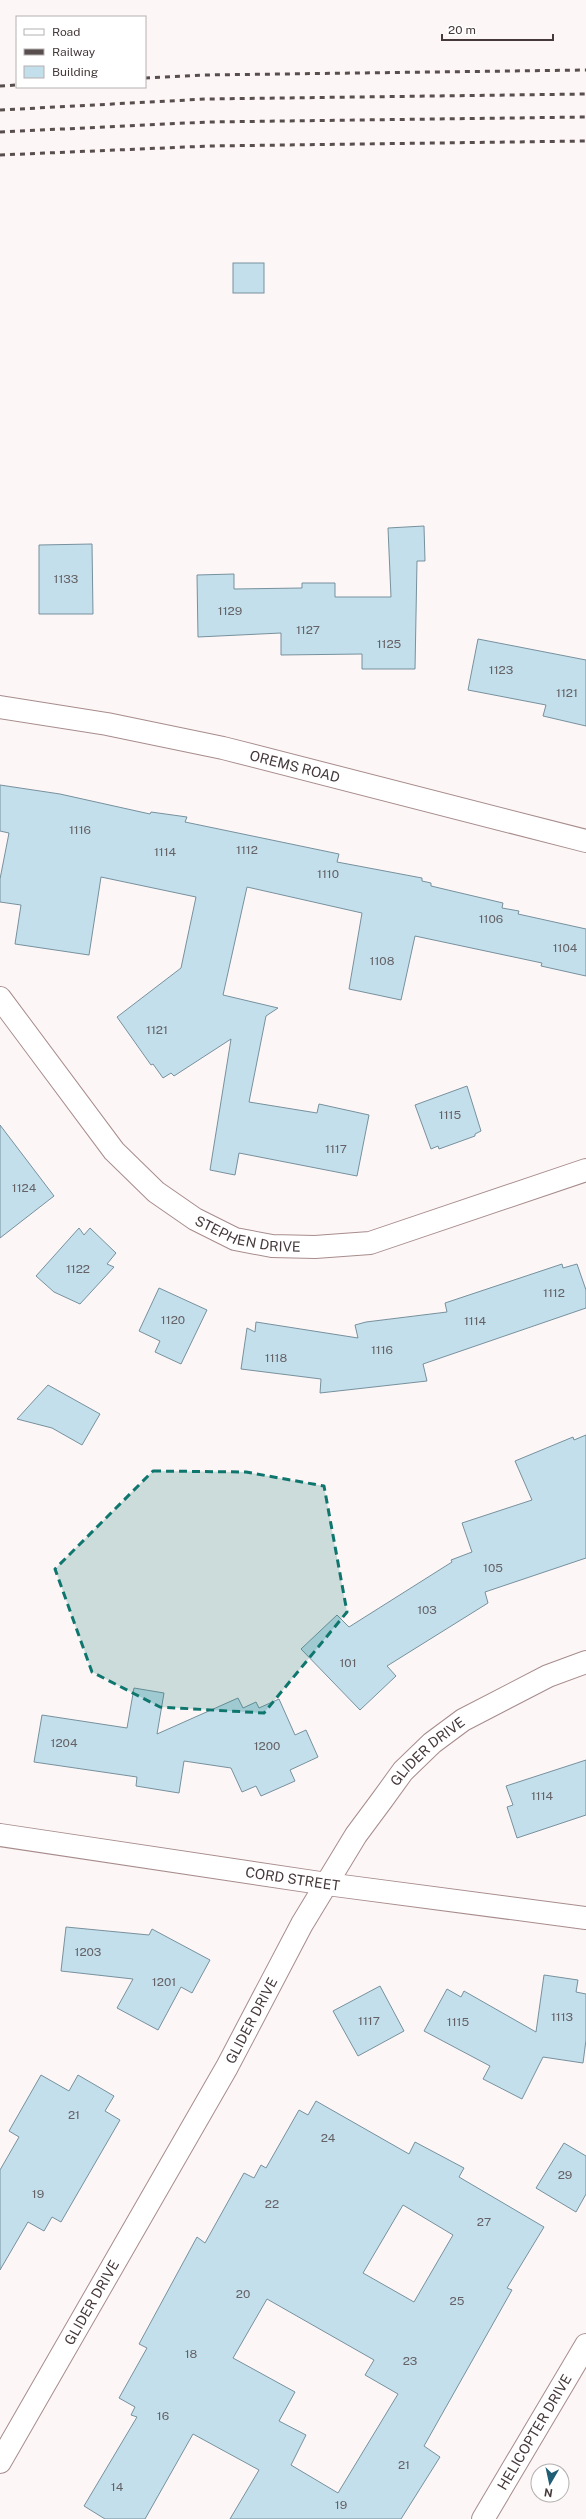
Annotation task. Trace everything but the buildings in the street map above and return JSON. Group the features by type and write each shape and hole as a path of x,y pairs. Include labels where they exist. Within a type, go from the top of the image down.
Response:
{"street":[{"name":"OREMS ROAD","path":"0,707 107,724 223,748 586,841"},
{"name":"STEPHEN DRIVE","path":"0,998 114,1151 156,1192 195,1218 235,1239 272,1246 315,1247 370,1243 586,1170"},
{"name":"GLIDER DRIVE","path":"0,2462 227,2067 302,1924 356,1835 403,1771 432,1743 463,1720 499,1700 548,1676 586,1662"},
{"name":"CORD STREET","path":"0,1835 327,1884 586,1918"},
{"name":"HELICOPTER DRIVE","path":"483,2519 586,2345"}],"highlighted area":[{"path":"153,1471 246,1472 324,1486 347,1612 264,1713 160,1707 92,1672 55,1569"}],"railway":[{"path":"146,78 204,75 586,70"},
{"path":"0,86 16,85"},
{"path":"0,110 206,99 586,94"},
{"path":"0,132 208,122 586,117"},
{"path":"0,155 210,146 586,141"}]}
